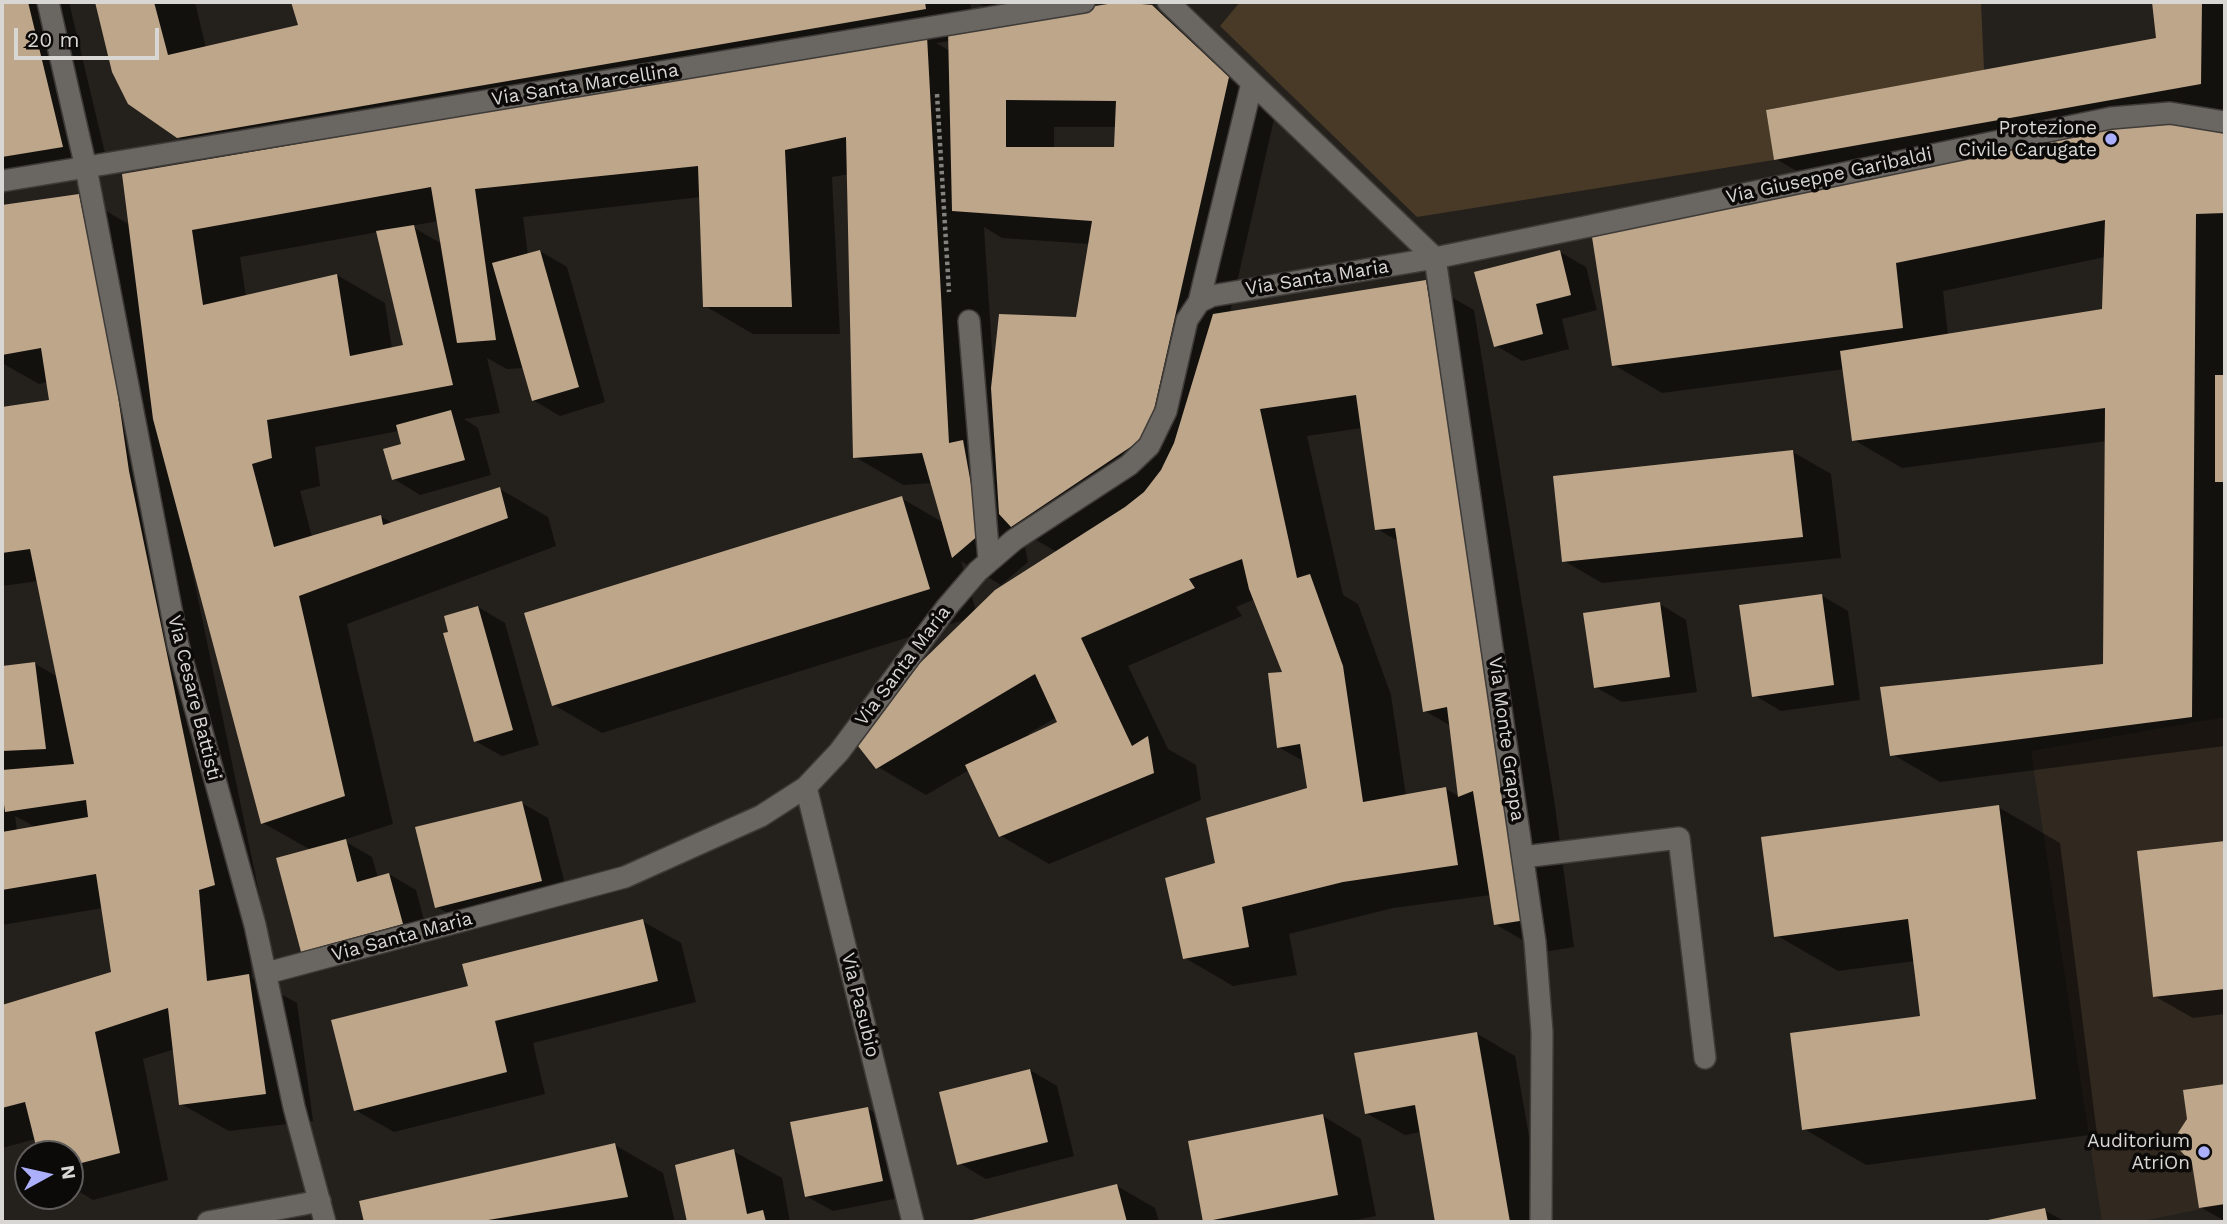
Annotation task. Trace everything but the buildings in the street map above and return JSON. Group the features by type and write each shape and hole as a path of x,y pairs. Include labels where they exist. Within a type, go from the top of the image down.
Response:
{"street":[{"name":"Via Cesare Battisti","path":"48,2 86,168 178,645 267,973 294,1107 326,1222"},
{"name":"Via Santa Marcellina","path":"2,181 1084,2"},
{"path":"1168,2 1435,258"},
{"path":"1199,302 1252,83"},
{"name":"Via Giuseppe Garibaldi","path":"1435,258 2110,117 2170,113 2225,122"},
{"name":"Via Santa Maria","path":"267,973 625,877 761,816 806,787 839,752 947,607 989,560 1129,465 1149,446 1166,411 1187,320 1199,302 1223,293 1435,258"},
{"name":"Via Monte Grappa","path":"1435,258 1523,857 1541,1008 1541,1222"},
{"path":"969,321 989,560"},
{"name":"Via Pasubio","path":"806,787 913,1222"},
{"path":"1523,857 1679,838 1705,1058"},
{"path":"208,1222 320,1201"}],"path":[{"path":"937,94 951,319 969,321"}],"shaded area":[{"path":"1240,2 1981,2 1984,70 1766,110 1774,160 1417,217 1220,26"},
{"path":"2225,717 2225,1204 2138,1222 2102,1222 2031,751"}],"place":[{"name":"Protezione Civile Carugate","path":"2111,139"},
{"name":"Auditorium AtriOn","path":"2204,1152"}]}
